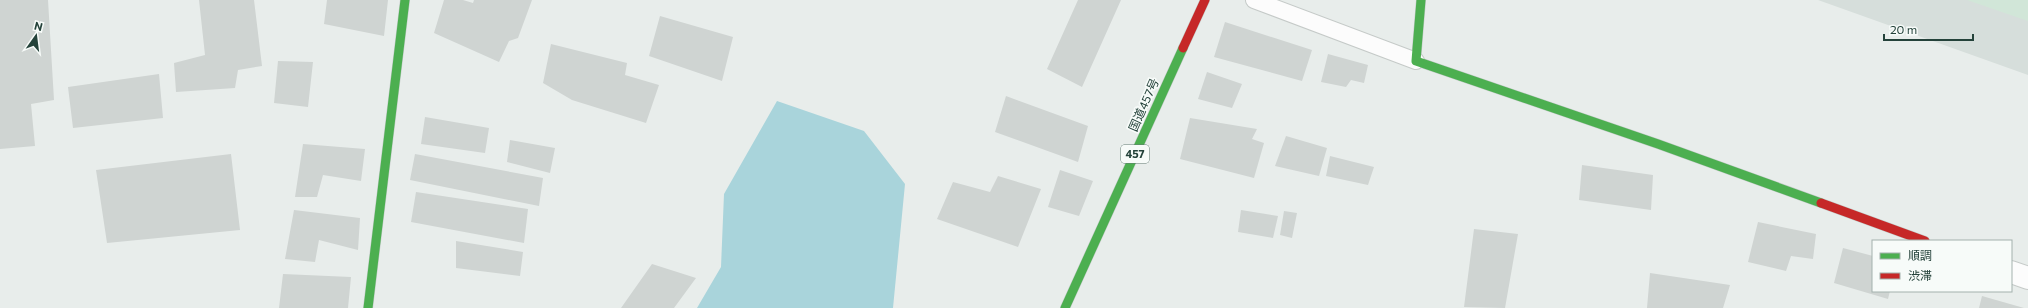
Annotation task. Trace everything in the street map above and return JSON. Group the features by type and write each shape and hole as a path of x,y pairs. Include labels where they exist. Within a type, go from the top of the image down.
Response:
{"main road":[{"path":"368,308 405,0"},
{"name":"国道457号","path":"1065,308 1205,0"},
{"path":"1422,0 1416,61 1658,144 1922,240"}],"street":[{"path":"2012,272 2028,278"}],"lane":[{"path":"1254,0 1416,61"}],"shaded area":[{"path":"1818,0 2028,0 2028,75"}],"green space":[{"path":"1967,0 2028,0 2028,21"}],"water":[{"path":"777,101 864,131 905,184 893,308 697,308 721,267 724,194"}],"building":[{"path":"0,0 48,0 54,100 31,104 35,146 0,149"},
{"path":"199,0 254,0 262,66 238,70 235,88 176,92 174,63 205,55"},
{"path":"327,0 388,0 384,36 324,24"},
{"path":"444,0 463,0 473,3 474,0 532,0 518,38 509,41 499,62 434,33"},
{"path":"1078,0 1121,0 1082,87 1047,69"},
{"path":"660,16 733,37 722,81 649,56"},
{"path":"1225,22 1312,50 1302,81 1214,57"},
{"path":"551,44 627,63 625,75 659,85 646,123 572,100 543,83"},
{"path":"1328,54 1368,65 1364,83 1351,80 1346,87 1321,82"},
{"path":"278,61 313,62 308,107 274,103"},
{"path":"1207,72 1242,84 1232,108 1198,99"},
{"path":"159,74 163,118 73,128 68,87"},
{"path":"1006,96 1088,126 1078,162 995,132"},
{"path":"425,117 489,128 485,153 421,144"},
{"path":"1190,118 1257,129 1252,139 1264,143 1254,178 1180,159"},
{"path":"1286,136 1327,148 1319,176 1275,166"},
{"path":"510,140 555,148 550,173 507,162"},
{"path":"303,144 365,149 361,181 323,175 317,197 295,197"},
{"path":"231,154 240,230 107,243 96,170"},
{"path":"415,154 543,178 539,206 410,180"},
{"path":"1330,156 1374,167 1368,185 1326,176"},
{"path":"1582,165 1653,175 1651,210 1579,200"},
{"path":"1060,170 1093,181 1079,216 1048,207"},
{"path":"998,176 1041,189 1018,247 937,219 953,182 990,192"},
{"path":"416,192 528,209 524,243 411,222"},
{"path":"294,210 360,218 358,250 319,240 315,262 285,259"},
{"path":"1241,210 1278,216 1273,238 1238,232"},
{"path":"1284,211 1297,213 1292,238 1280,235"},
{"path":"1758,222 1816,234 1813,259 1791,256 1786,271 1748,262"},
{"path":"1474,229 1518,234 1505,308 1464,307"},
{"path":"456,241 523,252 520,276 456,268"},
{"path":"1843,248 1872,256 1872,292 1890,292 1888,299 1834,283"},
{"path":"652,264 696,278 674,308 621,308"},
{"path":"1650,273 1730,285 1723,308 1647,308"},
{"path":"283,274 351,277 348,308 279,308"},
{"path":"1982,296 2024,308 1979,308"}],"traffic: fast":[{"path":"368,308 405,0"},
{"path":"1421,0 1416,61 1658,144 1821,203"},
{"path":"1065,308 1183,48"}],"traffic: jam":[{"path":"1183,48 1205,0"},
{"path":"1821,203 1922,240"}]}
